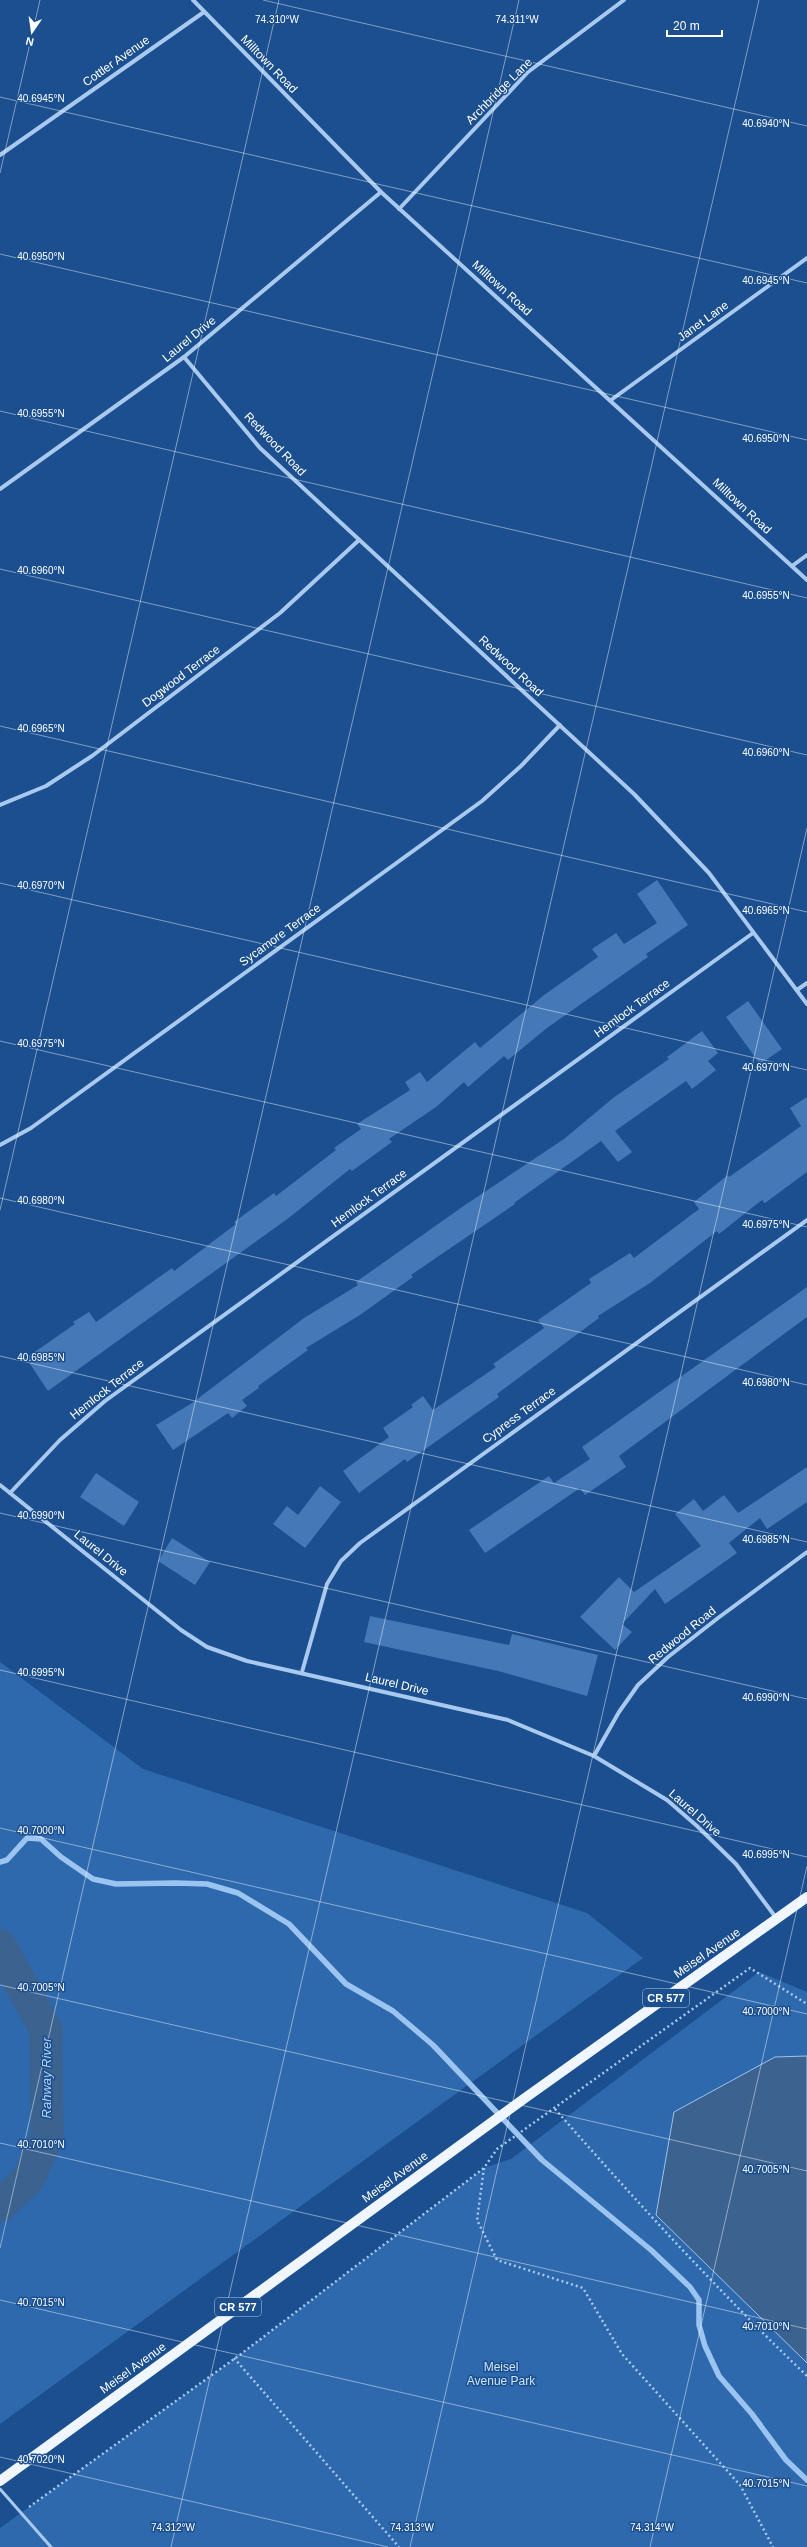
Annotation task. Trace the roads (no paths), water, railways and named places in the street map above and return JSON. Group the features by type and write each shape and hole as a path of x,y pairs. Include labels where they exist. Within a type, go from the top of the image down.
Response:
{"main road":[{"name":"Meisel Avenue","path":"0,2481 476,2133 807,1897"}],"street":[{"name":"Milltown Road","path":"193,0 381,192 807,580"},
{"name":"Archbridge Lane","path":"399,209 528,72 624,0"},
{"name":"Cottler Avenue","path":"0,155 204,12"},
{"name":"Laurel Drive","path":"0,489 184,357 381,192"},
{"name":"Janet Lane","path":"611,400 807,258"},
{"name":"Redwood Road","path":"184,357 260,448 634,794 709,873 807,1004"},
{"name":"Dogwood Terrace","path":"0,805 46,786 92,756 280,613 359,540"},
{"path":"792,566 807,555"},
{"name":"Sycamore Terrace","path":"0,1146 31,1128 482,801 522,766 560,724"},
{"name":"Hemlock Terrace","path":"10,1493 60,1440 105,1401 753,933"},
{"path":"797,990 807,983"},
{"name":"Cypress Terrace","path":"302,1672 327,1584 341,1562 360,1543 807,1220"},
{"name":"Laurel Drive","path":"0,1485 181,1630 207,1647 247,1661 302,1672 508,1720 594,1756 667,1800 697,1826 736,1864 777,1919"},
{"name":"Redwood Road","path":"594,1756 619,1712 638,1685 668,1657 807,1552"}],"lane":[{"path":"0,2489 51,2547"}],"waterway":[{"path":"0,1862 7,1860 27,1838 41,1839 61,1857 93,1879 116,1884 207,1884 238,1893 289,1924 346,1984 393,2011 433,2045 542,2160 651,2250 690,2287 699,2300 699,2325 705,2346 719,2376 752,2414 786,2460 807,2480"},
{"name":"Rahway River","path":"0,1946 46,2030 47,2138 28,2179 0,2206"}],"park label":[{"name":"Meisel Avenue Park","path":"501,2374"}]}
